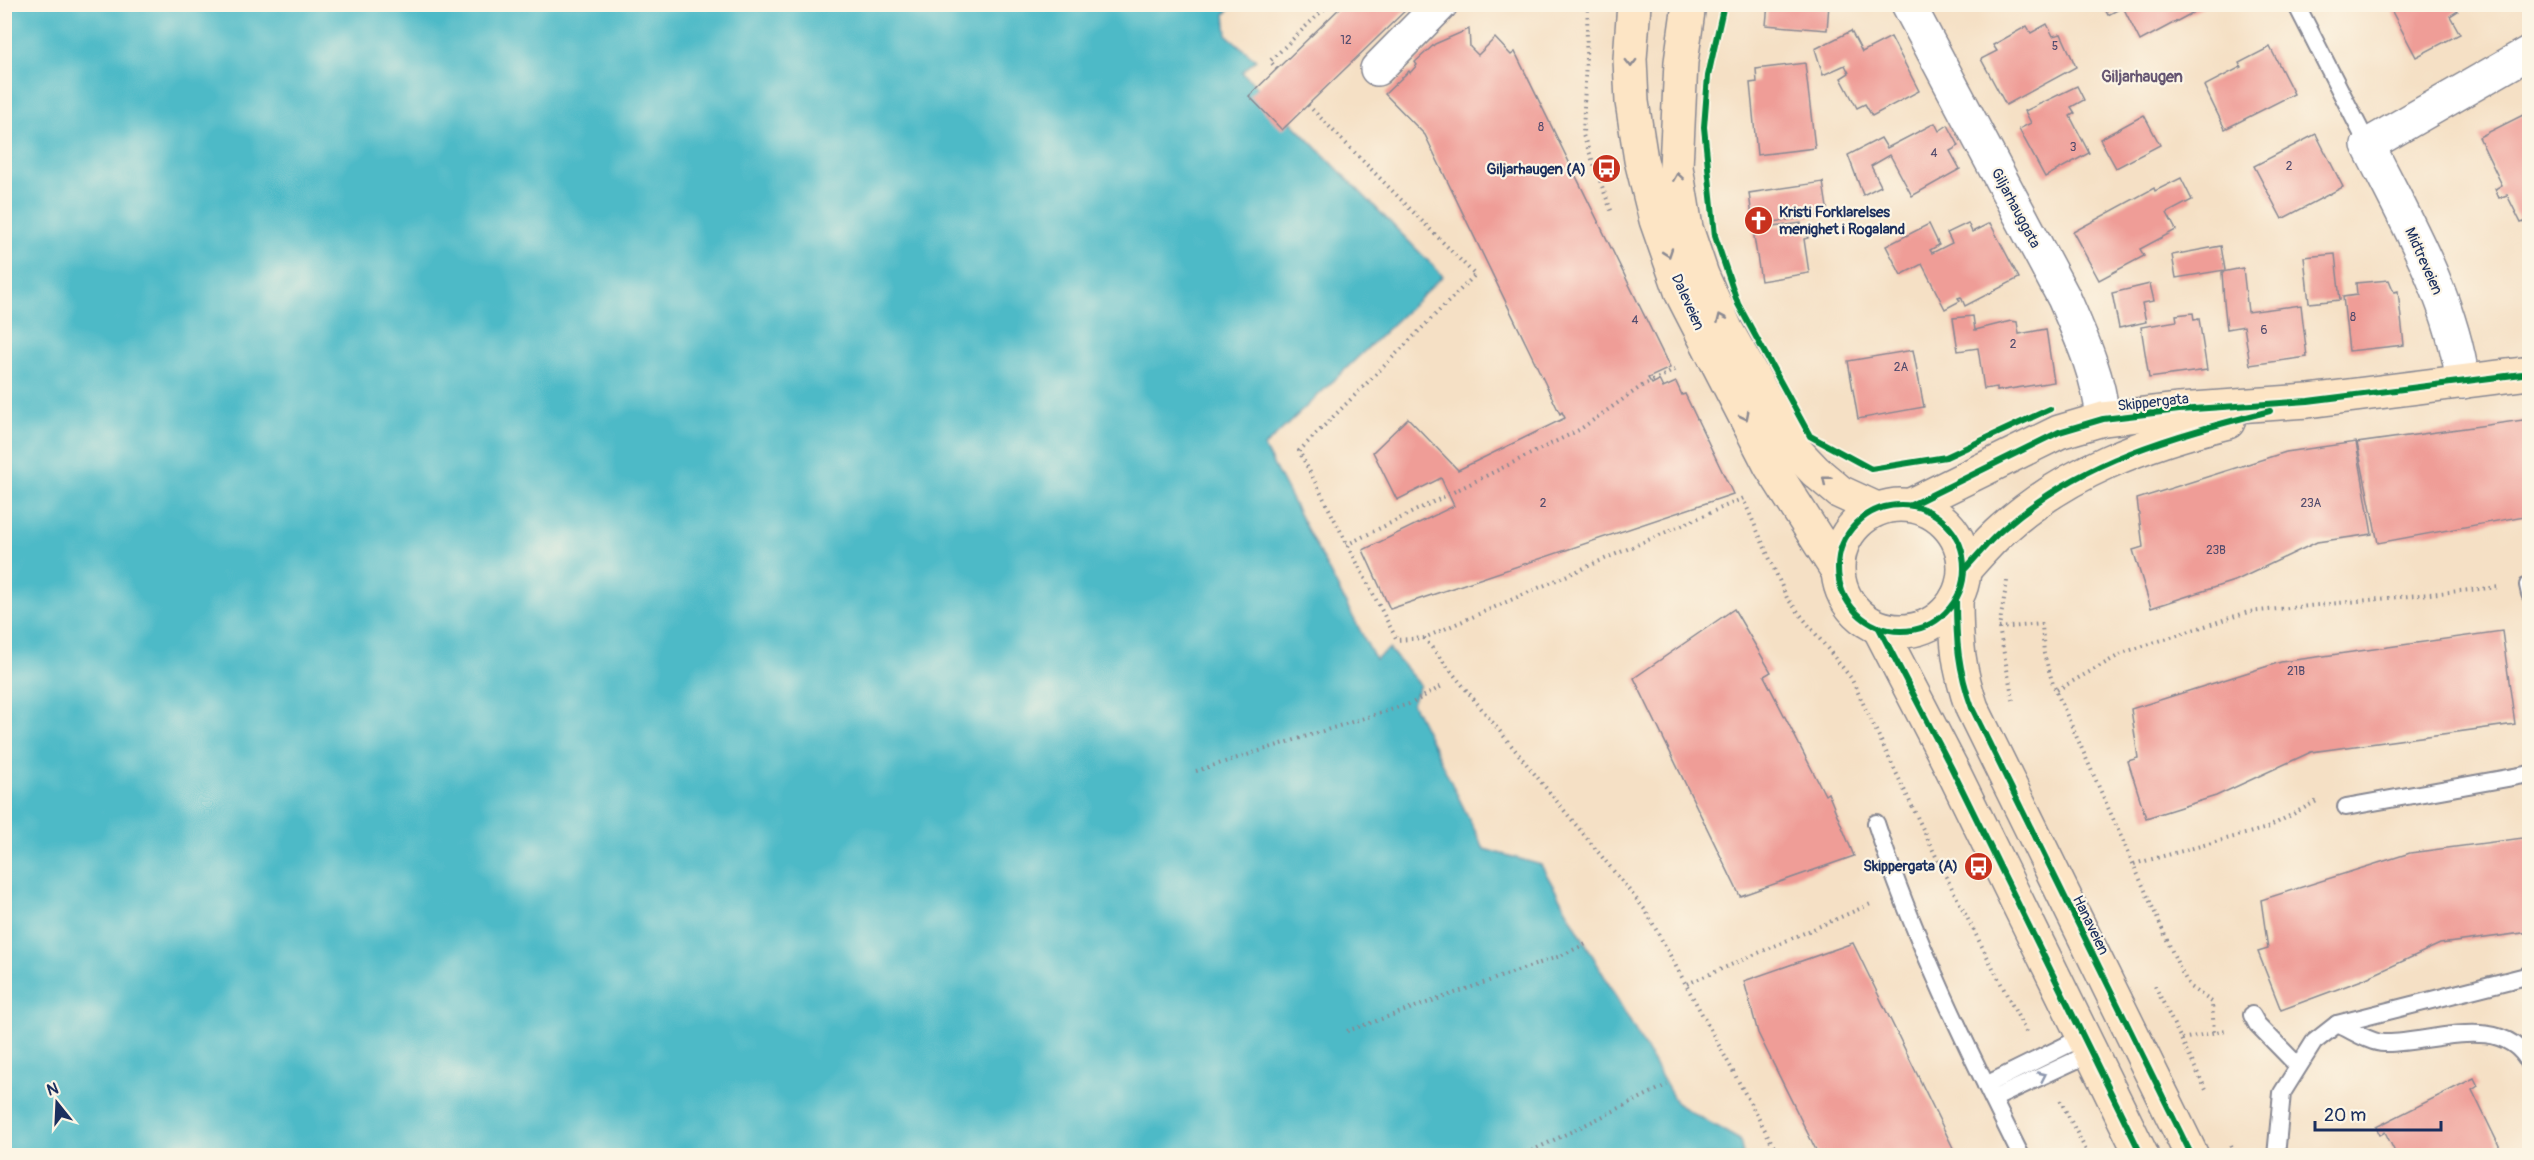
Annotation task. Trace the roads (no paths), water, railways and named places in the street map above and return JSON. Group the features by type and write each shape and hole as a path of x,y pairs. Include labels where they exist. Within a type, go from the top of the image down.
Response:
{"main road":[{"name":"Daleveien","path":"1634,4 1630,59 1632,102 1641,160 1656,220 1682,294 1770,465 1837,570"},
{"name":"Daleveien","path":"1689,4 1681,62 1676,167 1686,228 1702,275 1726,329 1793,448 1840,492 1877,509"},
{"name":"Skippergata","path":"1911,505 2059,432 2103,419 2179,410 2308,401 2529,373"},
{"name":"Skippergata","path":"1961,584 2001,530 2030,507 2077,477 2128,451 2182,433 2308,401"},
{"path":"1894,505 1911,505 1929,510 1944,520 1956,535 1962,552 1961,584 1942,616 1923,628 1901,631 1879,628 1854,611 1842,592 1837,570 1840,550 1847,533 1860,519 1877,509 1894,505"},
{"name":"Hanaveien","path":"1961,584 1956,645 1960,675 1972,708 2192,1155"},
{"path":"1879,628 1952,769 2142,1155"}],"street":[{"path":"1377,69 1441,4"},
{"name":"Giljarhauggata","path":"1908,4 2064,298 2097,381 2103,419"},
{"path":"2368,145 2529,52"},
{"name":"Midtreveien","path":"2368,145 2430,270 2458,345 2463,382"}],"lane":[{"name":"Midtreveien","path":"2296,4 2368,145"},
{"path":"2346,807 2529,774"},
{"path":"1876,823 1898,892 1989,1092 2021,1155"},
{"path":"2276,1155 2282,1093 2297,1065 2314,1042 2337,1024 2529,975"},
{"path":"2255,1020 2297,1065"},
{"path":"2337,1024 2382,1044 2475,1033 2505,1039 2527,1058 2529,1064"},
{"path":"1989,1092 2087,1045"}],"water":[{"path":"5,4 1234,5 1225,14 1227,35 1256,60 1242,72 1443,276 1264,447 1375,659 1389,649 1420,685 1412,703 1484,849 1541,865 1677,1104 1740,1140 1743,1155 5,1156"}],"place":[{"name":"Giljarhaugen (A)","path":"1607,169"},
{"name":"Kristi Forklarelses menighet i Rogaland","path":"1758,221"},
{"name":"Skippergata (A)","path":"1979,866"}],"district":[{"name":"Giljarhaugen","path":"2142,76"}]}
